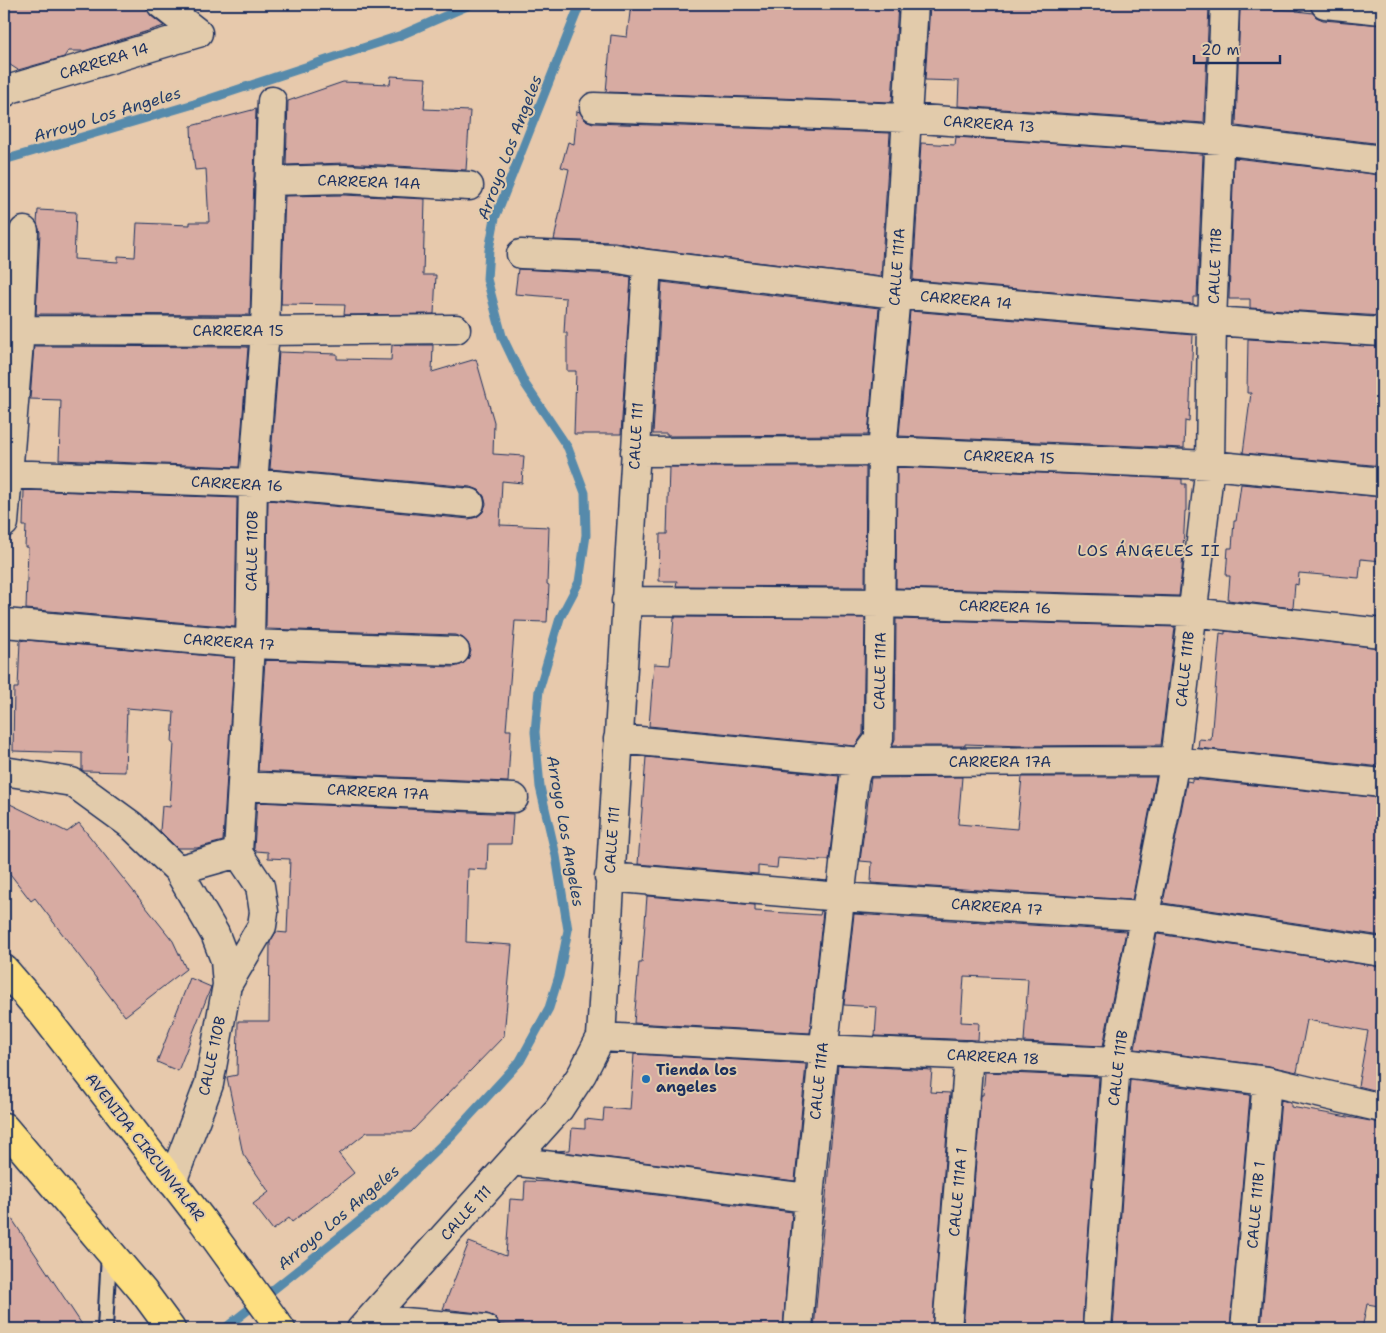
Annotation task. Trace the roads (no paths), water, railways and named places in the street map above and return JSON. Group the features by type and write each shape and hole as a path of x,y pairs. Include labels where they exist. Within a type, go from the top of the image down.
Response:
{"highway":[{"name":"AVENIDA CIRCUNVALAR","path":"4,970 42,1013 202,1220 281,1329"},
{"path":"4,1127 143,1291 171,1329"}],"street":[{"name":"CARRERA 14","path":"6,89 198,33 161,4"},
{"name":"CALLE 111A","path":"798,1329 822,1049 854,780 861,762 871,752 879,739 882,603 882,451 896,294 914,4"},
{"name":"CALLE 111B","path":"1097,1329 1116,1062 1174,761 1210,465 1212,320 1225,4"},
{"path":"1325,4 1382,10"},
{"name":"CALLE 110B","path":"227,985 262,926 264,912 260,886 238,853 250,644 253,483 265,332 272,101"},
{"name":"CARRERA 13","path":"594,107 906,118 1220,140 1382,160"},
{"name":"CARRERA 14A","path":"269,181 344,179 469,186"},
{"path":"4,524 6,474 20,330 24,231"},
{"name":"CARRERA 14","path":"521,254 614,258 647,264 896,294 1382,332"},
{"name":"CALLE 111","path":"366,1324 559,1108 582,1074 601,1037 609,877 647,264"},
{"name":"CARRERA 15","path":"20,330 265,332 456,329"},
{"name":"CARRERA 15","path":"635,452 882,451 1210,465 1382,482"},
{"name":"CARRERA 16","path":"6,474 253,483 470,504"},
{"name":"CARRERA 16","path":"626,601 882,603 1191,612 1382,633"},
{"name":"CARRERA 17","path":"4,623 250,644 455,651"},
{"name":"CARRERA 17A","path":"618,739 861,762 1174,761 1382,783"},
{"path":"4,771 72,782 131,825 178,870 238,853"},
{"name":"CARRERA 17A","path":"242,786 514,798"},
{"name":"CALLE 110B","path":"172,1182 209,1084 227,985 225,960 215,934 178,870"},
{"name":"CARRERA 17","path":"609,877 840,897 1144,916 1382,952"},
{"name":"CARRERA 18","path":"601,1037 1116,1062 1267,1081 1382,1108"},
{"name":"CALLE 111A 1","path":"947,1329 969,1055"},
{"name":"CALLE 111B 1","path":"1245,1329 1267,1081"},
{"path":"512,1161 808,1198"},
{"path":"366,1324 485,1329"}],"lane":[{"path":"106,1329 109,1252"}],"waterway":[{"name":"Arroyo Los Angeles","path":"4,160 194,104 399,36 472,4"},
{"name":"Arroyo Los Angeles","path":"224,1329 382,1203 452,1135 520,1061 549,1008 559,976 568,930 556,856 540,787 535,732 539,690 560,618 579,582 586,535 585,493 568,448 525,384 502,336 487,279 489,250 495,218 580,4"}],"place":[{"name":"Tienda los angeles","path":"646,1079"}],"district":[{"name":"LOS ÁNGELES II","path":"1149,550"}]}
